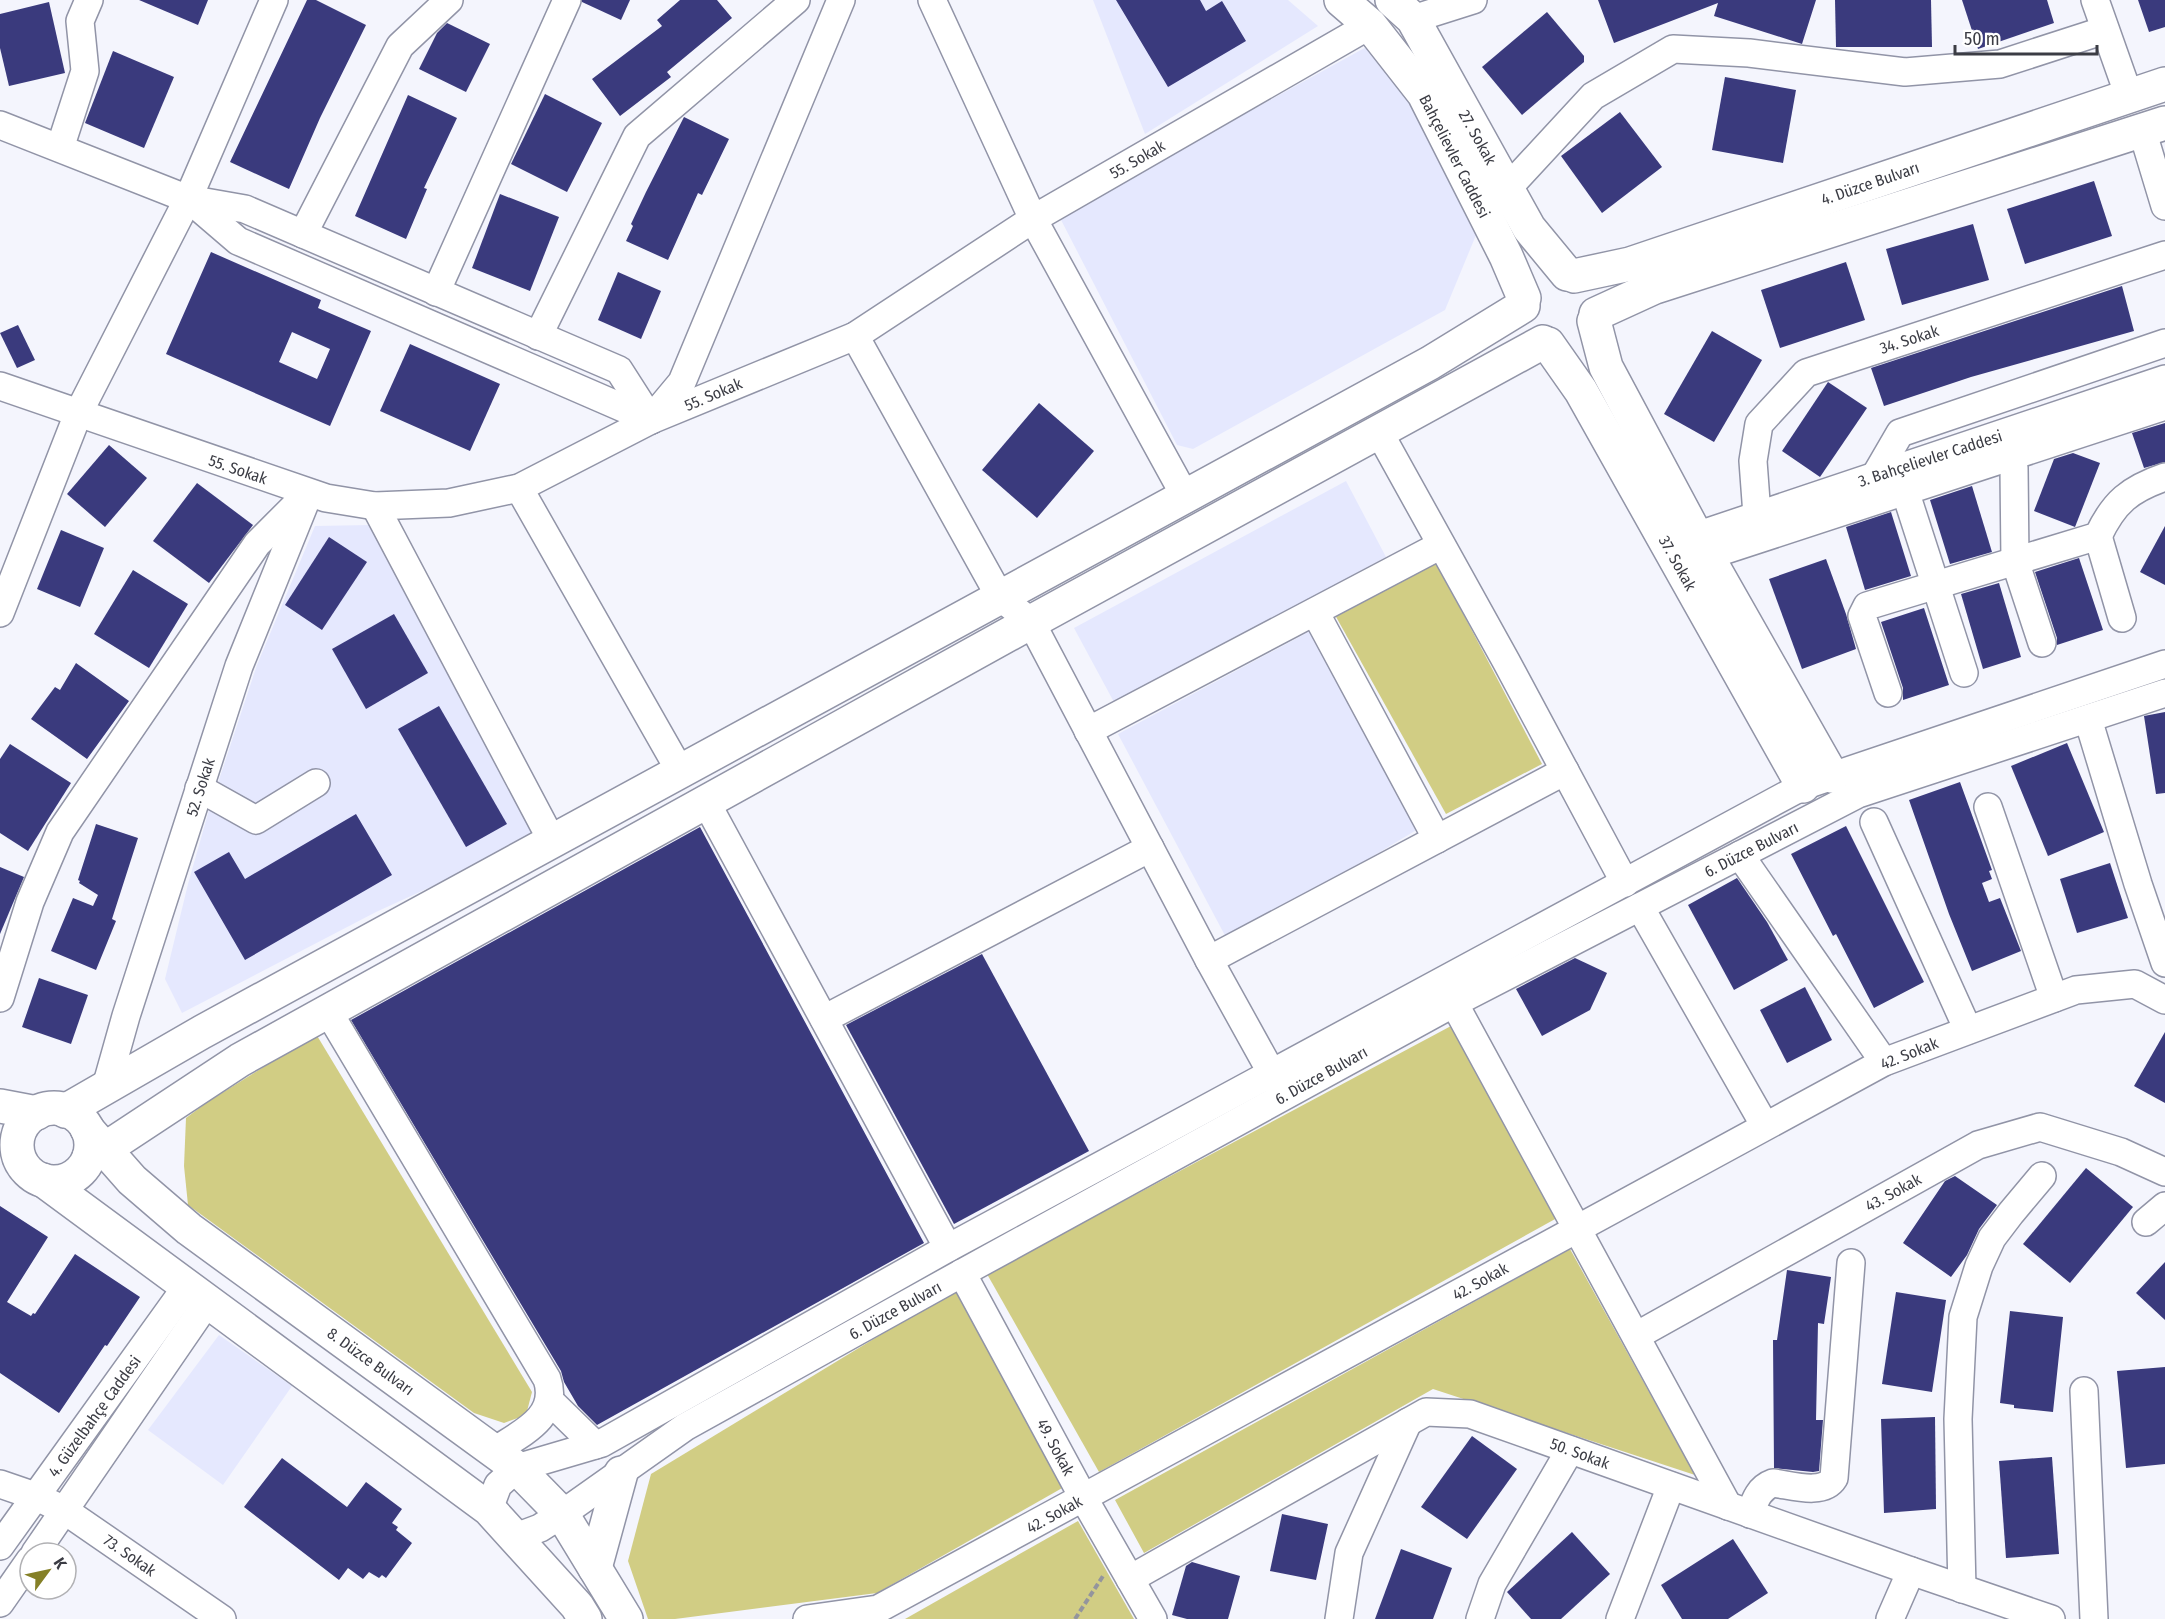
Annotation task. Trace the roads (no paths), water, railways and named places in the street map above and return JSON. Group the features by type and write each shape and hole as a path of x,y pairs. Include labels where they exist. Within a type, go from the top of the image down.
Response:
{"main road":[{"name":"Bahçelievler Caddesi","path":"1341,0 1370,25 1424,94 1506,256 1524,302"},
{"name":"27. Sokak","path":"1402,9 1529,228 1570,275"},
{"name":"4. Düzce Bulvarı","path":"1570,275 1630,264 2165,84"},
{"name":"4. Düzce Bulvarı","path":"1595,317 1655,288 2154,127"},
{"path":"1595,317 1589,331 1581,339 1559,346 1545,343 1530,331 1525,321 1524,302 1529,289 1546,275 1570,275 1584,282 1591,292 1606,367 1630,444 1701,546 1738,640"},
{"path":"22,1165 54,1182 76,1175 84,1167 77,1132 106,1087 202,1032 1430,363 1524,302"},
{"path":"585,1619 575,1604 489,1509 22,1165 18,1151 21,1129 28,1120 77,1132 240,1060 1031,622 1545,343"},
{"name":"37. Sokak","path":"1545,343 1581,391 1630,444 1818,782"},
{"path":"0,1106 77,1132"},
{"name":"8. Düzce Bulvarı","path":"77,1132 189,1229 506,1459 562,1514 626,1619"},
{"path":"595,1568 621,1473"}],"street":[{"path":"60,148 85,71 80,21 89,0"},
{"path":"0,613 78,414 188,199 274,0"},
{"path":"303,234 400,46 449,0"},
{"path":"436,292 567,0"},
{"path":"538,336 637,136 796,0"},
{"path":"651,420 682,382 841,0"},
{"path":"932,0 1033,219 1185,496"},
{"path":"1402,9 1473,0"},
{"path":"2095,0 2129,96"},
{"name":"55. Sokak","path":"0,386 326,498 375,506 449,503 519,488 651,420 855,336 1033,219 1370,25"},
{"path":"1507,189 1593,96 1673,49 1749,53 1905,72 2000,64 2105,30"},
{"path":"0,125 188,199 245,209 619,370 651,420"},
{"path":"2154,127 2165,206"},
{"path":"188,199 238,241 651,420"},
{"name":"34. Sokak","path":"1757,515 1753,461 1759,424 1806,373 2165,255"},
{"path":"855,336 1000,597 1031,622 1209,960 1278,1084"},
{"path":"1875,476 1900,433 2165,343"},
{"name":"3. Bahçelievler Caddesi","path":"1701,546 2008,445 2165,379"},
{"name":"3. Bahçelievler Caddesi","path":"1701,546 1757,515 1875,476 2165,406"},
{"path":"1380,432 1625,883"},
{"path":"2008,445 2014,468 2014,561 2042,643"},
{"path":"2122,618 2098,536 2107,517 2123,498 2146,483 2165,477"},
{"path":"519,488 680,771"},
{"path":"0,998 30,903 60,832 257,544 309,493"},
{"name":"52. Sokak","path":"106,1087 126,1016 239,666 309,493"},
{"path":"1909,503 1964,673"},
{"path":"375,506 552,841"},
{"path":"1887,693 1862,616 1864,610 1872,604 2098,536"},
{"path":"1088,731 1441,545"},
{"path":"1315,612 1437,839"},
{"name":"6. Düzce Bulvarı","path":"516,1537 540,1528 562,1514 684,1427 962,1273 1278,1084 1625,883 1818,782 2165,664"},
{"name":"6. Düzce Bulvarı","path":"506,1459 602,1443 948,1248 1278,1084 1454,1003 1858,794 2165,693"},
{"path":"2088,719 2138,884 2165,963"},
{"path":"1209,960 1565,771"},
{"path":"199,788 256,820 316,783"},
{"path":"706,802 948,1248"},
{"path":"1988,807 2054,998"},
{"path":"1874,822 1968,1030"},
{"path":"824,1019 1150,848"},
{"path":"1740,855 1884,1062"},
{"path":"1640,907 1765,1126"},
{"name":"42. Sokak","path":"807,1619 878,1609 1884,1062 2076,990 2135,984 2165,1000"},
{"path":"1454,1003 1636,1336 1739,1510 1767,1485 1773,1483 1820,1488 1828,1485 1834,1478 1851,1263"},
{"path":"328,1011 550,1387 550,1401 546,1411 506,1459 489,1509"},
{"name":"43. Sokak","path":"1636,1336 1978,1144 2040,1127 2121,1152 2165,1172"},
{"path":"1962,1589 1958,1419 1963,1317 1979,1266 1992,1239 2042,1176"},
{"name":"49. Sokak","path":"962,1273 1083,1497 1154,1619"},
{"name":"4. Güzelbahçe Caddesi","path":"0,1545 35,1496 198,1293"},
{"name":"4. Güzelbahçe Caddesi","path":"43,1541 198,1293"},
{"path":"2084,1390 2094,1619"},
{"path":"550,1401 594,1445"},
{"name":"50. Sokak","path":"1130,1579 1426,1412 1470,1414 2051,1619"},
{"path":"1339,1619 1349,1553 1408,1422"},
{"path":"1480,1619 1492,1584 1570,1450"},
{"name":"73. Sokak","path":"0,1484 35,1496 64,1510 222,1619"},
{"path":"1620,1619 1671,1486"},
{"path":"1890,1619 1911,1571"},
{"path":"0,1604 18,1578"}]}
